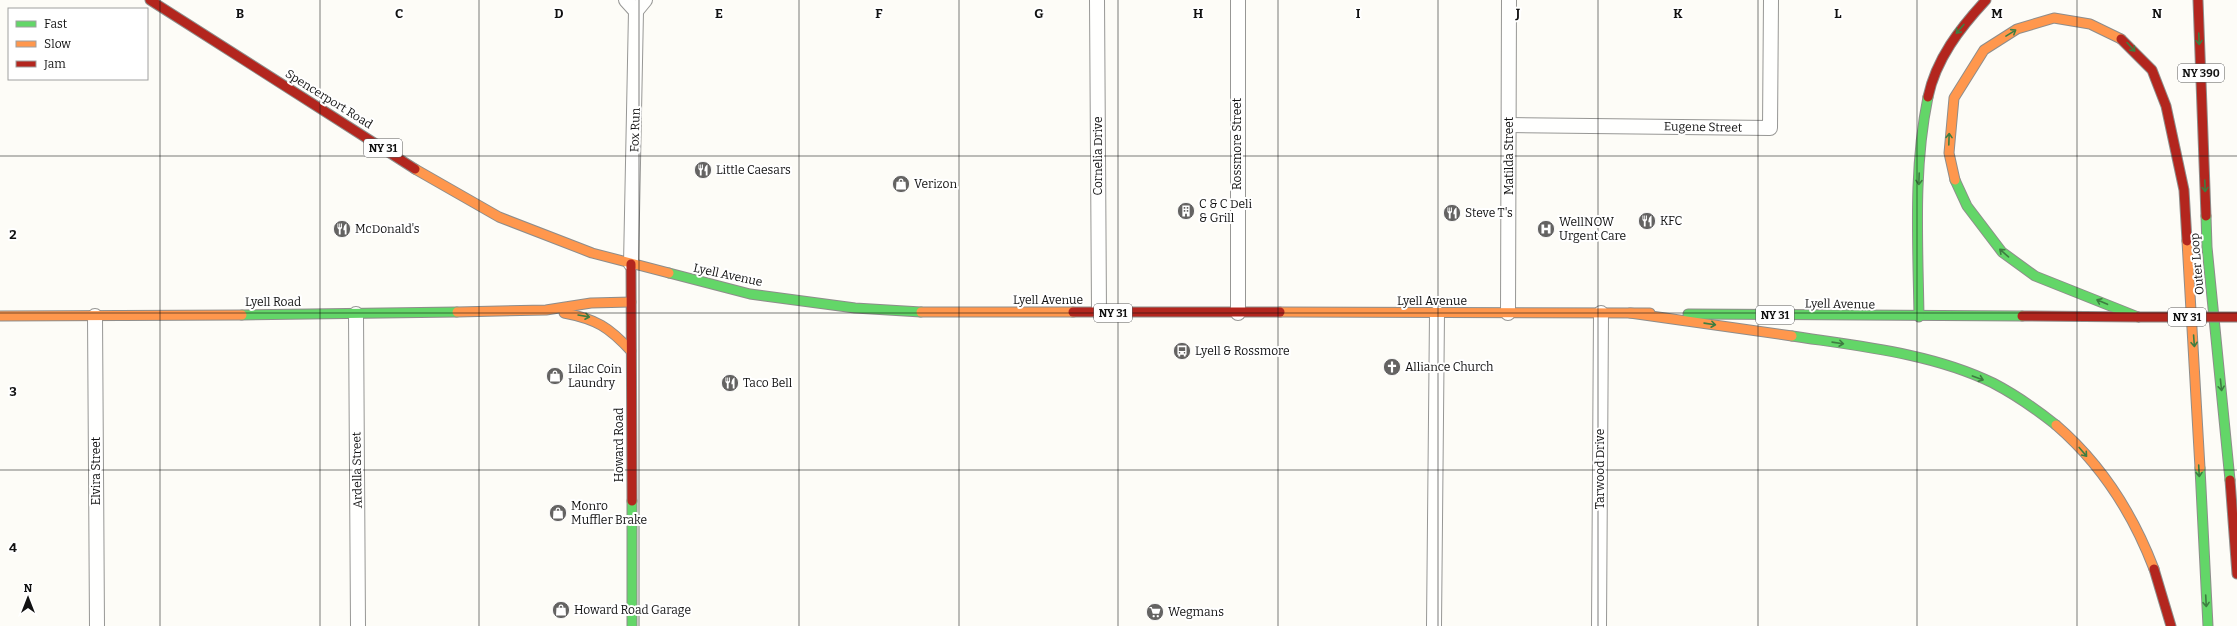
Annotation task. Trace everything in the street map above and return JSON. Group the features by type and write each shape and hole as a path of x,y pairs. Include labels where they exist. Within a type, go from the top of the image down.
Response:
{"main road":[{"name":"Spencerport Road","path":"150,0 435,182 499,217 584,251 631,264"},
{"path":"1920,317 1920,156 1929,94 1938,66 1957,33 1986,0"},
{"name":"Outer Loop","path":"2198,0 2207,247 2230,478 2237,574"},
{"path":"2138,317 2035,276 2002,252 1967,206 1956,182 1949,153 1950,127 1954,98 1984,50 2017,29 2054,18 2090,24 2125,41 2152,70 2166,106 2184,190 2196,372 2208,626"},
{"path":"2184,190 2204,146"},
{"name":"Howard Road","path":"631,264 630,351 632,626"},
{"name":"Lyell Avenue","path":"631,264 750,294 855,308 938,312 1630,313 1920,317 2237,317"},
{"name":"Lyell Road","path":"0,316 356,314 546,310 591,303 630,302"},
{"name":"Lyell Road","path":"546,310 593,318 610,328 630,351"},
{"path":"1630,313 1888,352 1951,368 1992,384 2023,400 2054,423 2079,447 2124,505 2144,542 2165,600 2171,626"}],"street":[{"path":"626,0 641,5"},
{"name":"Cornelia Drive","path":"1097,0 1099,312"},
{"name":"Rossmore Street","path":"1238,0 1238,313"},
{"name":"Matilda Street","path":"1508,313 1509,0"},
{"name":"Eugene Street","path":"1509,125 1770,128 1771,0"},
{"name":"Fox Run","path":"631,264 641,5"},
{"path":"1434,626 1437,313"},
{"name":"Tarwood Drive","path":"1599,626 1601,313"},
{"name":"Ardella Street","path":"356,314 358,626"},
{"name":"Elvira Street","path":"95,316 97,626"}],"traffic: fast":[{"path":"1919,317 1917,234 1918,179 1923,124 1928,97"},
{"path":"1955,180 1967,206 2002,252 2035,276 2138,317"},
{"path":"2206,216 2207,247 2230,480"},
{"path":"669,273 750,294 855,308 921,312"},
{"path":"242,315 457,312"},
{"path":"1688,314 2022,316"},
{"path":"1792,336 1869,347 1945,364 1993,383 2026,402 2056,425"},
{"path":"2200,468 2208,626"},
{"path":"632,501 632,626"}],"traffic: slow":[{"path":"1955,180 1949,153 1954,98 1984,50 2017,29 2054,18 2090,24 2121,39"},
{"path":"415,169 499,217 592,253 669,273"},
{"path":"2187,241 2200,468"},
{"path":"457,312 546,310 591,303 631,302"},
{"path":"921,312 1073,312"},
{"path":"1280,312 1650,313"},
{"path":"564,313 585,318 601,325 616,336 631,351"},
{"path":"1630,313 1792,336"},
{"path":"0,316 242,315"},
{"path":"2056,425 2087,456 2114,491 2136,529 2154,569"}],"traffic: jam":[{"path":"150,0 415,169"},
{"path":"1928,97 1937,70 1950,45 1958,33 1986,0"},
{"path":"2198,0 2206,216"},
{"path":"2121,39 2152,70 2166,106 2184,190 2187,241"},
{"path":"631,264 632,501"},
{"path":"1073,312 1280,312"},
{"path":"2022,316 2138,317"},
{"path":"2138,317 2237,317"},
{"path":"2230,480 2237,574"},
{"path":"2154,569 2171,626"}],"place":[{"name":"Little Caesars","path":"703,170"},
{"name":"Verizon","path":"901,184"},
{"name":"C & C Deli & Grill","path":"1186,211"},
{"name":"Steve T's","path":"1452,213"},
{"name":"KFC","path":"1647,221"},
{"name":"McDonald's","path":"342,229"},
{"name":"WellNOW Urgent Care","path":"1546,229"},
{"name":"Lyell & Rossmore","path":"1182,351"},
{"name":"Alliance Church","path":"1392,367"},
{"name":"Lilac Coin Laundry","path":"555,376"},
{"name":"Taco Bell","path":"730,383"},
{"name":"Monro Muffler Brake","path":"558,513"},
{"name":"Howard Road Garage","path":"561,610"},
{"name":"Wegmans","path":"1155,612"}]}
